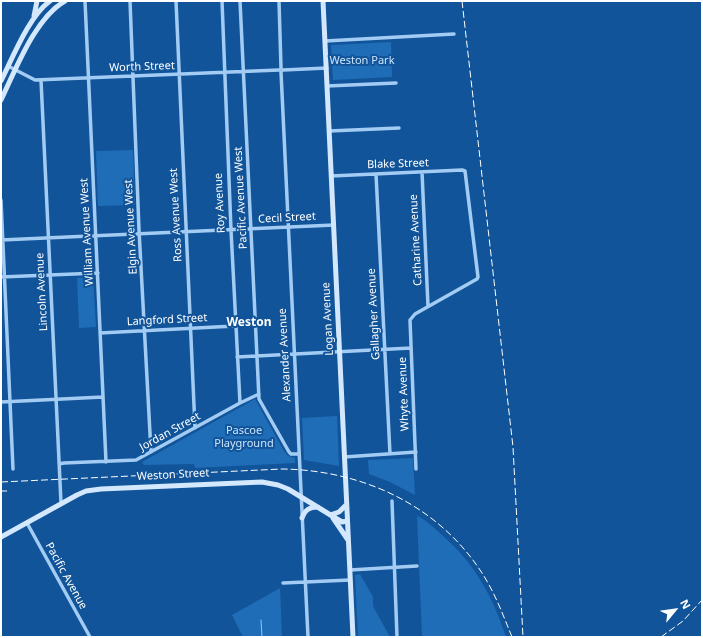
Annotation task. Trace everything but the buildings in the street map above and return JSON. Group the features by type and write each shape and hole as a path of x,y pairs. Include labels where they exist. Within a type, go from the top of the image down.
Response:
{"main road":[{"path":"33,20 37,7 37,1"},
{"path":"1,100 38,28 52,10 66,1"},
{"name":"Logan Avenue","path":"324,1 353,637"},
{"path":"1,81 33,20 47,2 52,10"},
{"name":"Weston Street","path":"1,538 61,503 93,489 262,482 278,485 342,522 347,521"},
{"path":"346,505 339,512 330,515 348,540"},
{"path":"302,518 307,510 318,507"}],"street":[{"name":"William Avenue West","path":"85,1 106,462"},
{"name":"Elgin Avenue West","path":"130,1 151,452"},
{"name":"Ross Avenue West","path":"176,1 195,428"},
{"name":"Roy Avenue","path":"222,1 235,326 240,403"},
{"name":"Pacific Avenue West","path":"240,1 259,399 289,452 291,454 299,454"},
{"name":"Alexander Avenue","path":"279,1 288,227 308,637"},
{"path":"325,41 454,34"},
{"name":"Worth Street","path":"8,66 35,80 327,68"},
{"name":"Lincoln Avenue","path":"41,80 61,503"},
{"path":"327,86 396,83"},
{"path":"329,132 400,128"},
{"name":"Blake Street","path":"331,176 465,171 478,273 477,279 428,306"},
{"name":"Catharine Avenue","path":"422,172 428,306"},
{"name":"Gallagher Avenue","path":"376,174 390,454"},
{"path":"1,200 3,277 13,469"},
{"name":"Cecil Street","path":"2,240 334,225"},
{"path":"3,277 98,273"},
{"name":"Whyte Avenue","path":"416,469 410,320 411,317 428,306"},
{"name":"Langford Street","path":"100,333 235,326"},
{"path":"237,357 411,348"},
{"name":"Jordan Street","path":"59,464 136,460 259,394"},
{"path":"1,402 103,397"},
{"path":"344,457 416,452"},
{"path":"392,501 397,637"},
{"name":"Pacific Avenue","path":"27,523 90,637"},
{"path":"350,570 417,566"},
{"path":"283,583 350,580"}],"green space":[{"name":"Weston Park","path":"391,42 392,77 333,80 331,45"},
{"path":"133,150 135,205 98,206 96,151"},
{"path":"93,277 96,327 79,328 77,278"},
{"name":"Pascoe Playground","path":"255,399 284,451 288,456 295,458 295,463 195,468 194,464 144,465 142,462"},
{"path":"337,416 339,466 304,460 302,418"},
{"path":"413,458 415,495 390,482 369,474 368,460"},
{"path":"417,516 430,524 454,546 473,569 495,607 506,637 422,637"},
{"path":"360,574 373,597 373,606 390,637 358,637 355,575"},
{"path":"280,588 282,637 243,637 232,615"}],"waterway":[{"path":"261,620 262,637"}],"railway":[{"path":"462,1 513,447 523,637"},
{"path":"1,482 282,469 312,471 341,476 369,484 396,496 420,510 443,528 464,549 491,588 512,637"},
{"path":"1,491 7,491"},
{"path":"661,637 683,621 702,600"}],"district":[{"name":"Weston","path":"249,323"}]}
